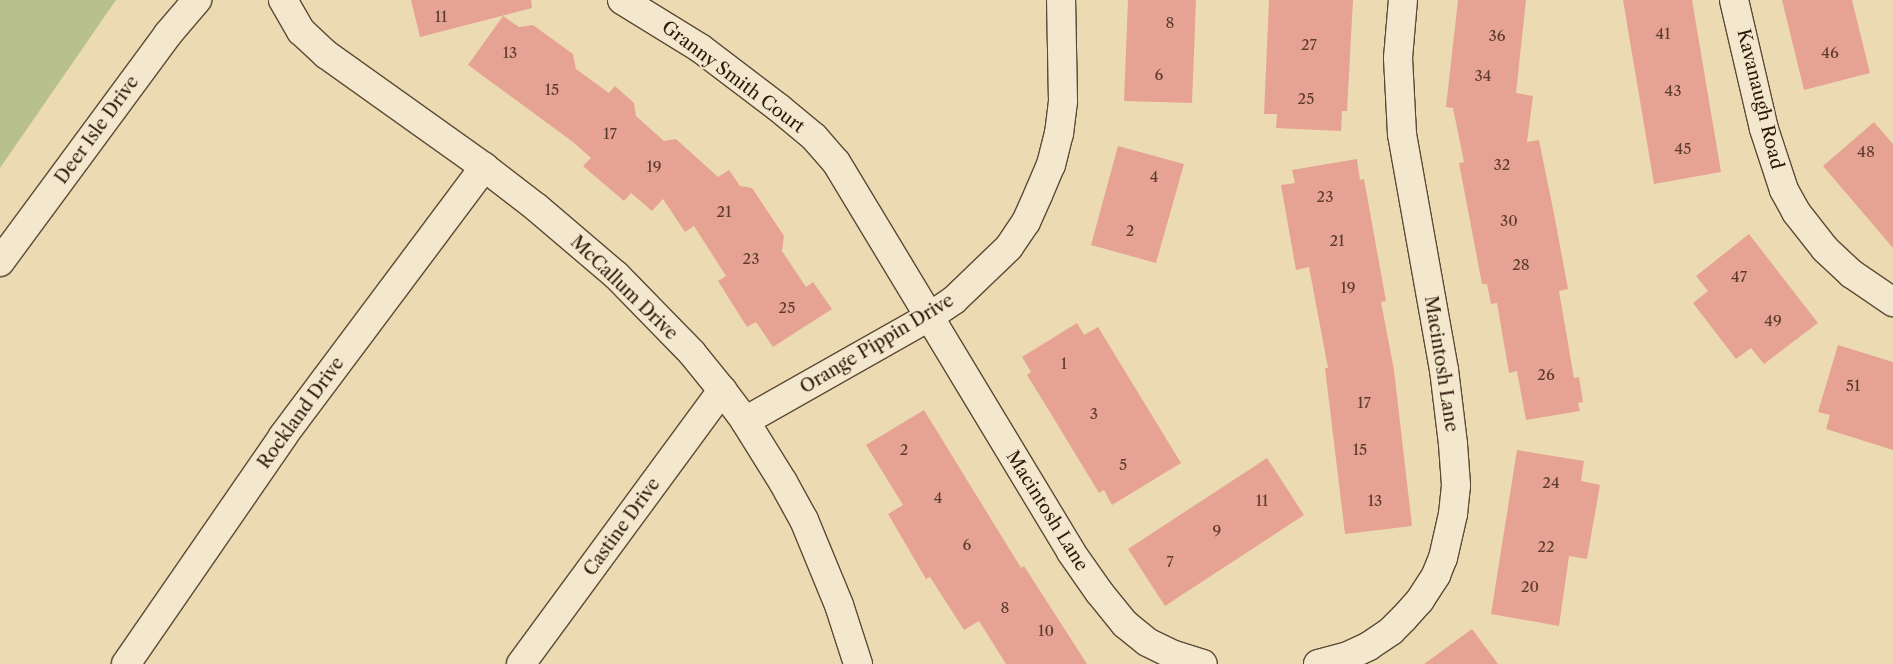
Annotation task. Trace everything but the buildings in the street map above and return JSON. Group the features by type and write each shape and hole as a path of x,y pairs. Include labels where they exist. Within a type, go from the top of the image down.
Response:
{"street":[{"name":"Deer Isle Drive","path":"0,262 168,34 197,0"},
{"name":"McCallum Drive","path":"283,0 301,31 327,56 484,167 536,207 616,275 692,353 745,421 783,482 819,552 858,664"},
{"name":"Granny Smith Court","path":"622,0 700,48 780,108 814,137 836,162 929,318"},
{"name":"Orange Pippin Drive","path":"745,421 929,318 954,300 1010,247 1026,222 1057,142 1062,110 1061,0"},
{"name":"Macintosh Lane","path":"1318,664 1348,656 1369,646 1391,631 1404,618 1420,600 1436,575 1443,558 1453,514 1456,485 1454,444 1444,370 1402,134 1398,66 1403,0"},
{"name":"Kavanaugh Road","path":"1734,0 1764,129 1784,190 1796,212 1825,249 1852,274 1893,302"},
{"name":"Rockland Drive","path":"126,664 283,436 484,167"},
{"name":"Macintosh Lane","path":"929,318 1071,552 1099,592 1125,624 1147,642 1174,655 1204,664"},
{"name":"Castine Drive","path":"521,664 722,390"}],"green space":[{"path":"0,0 116,0 0,168"}]}
